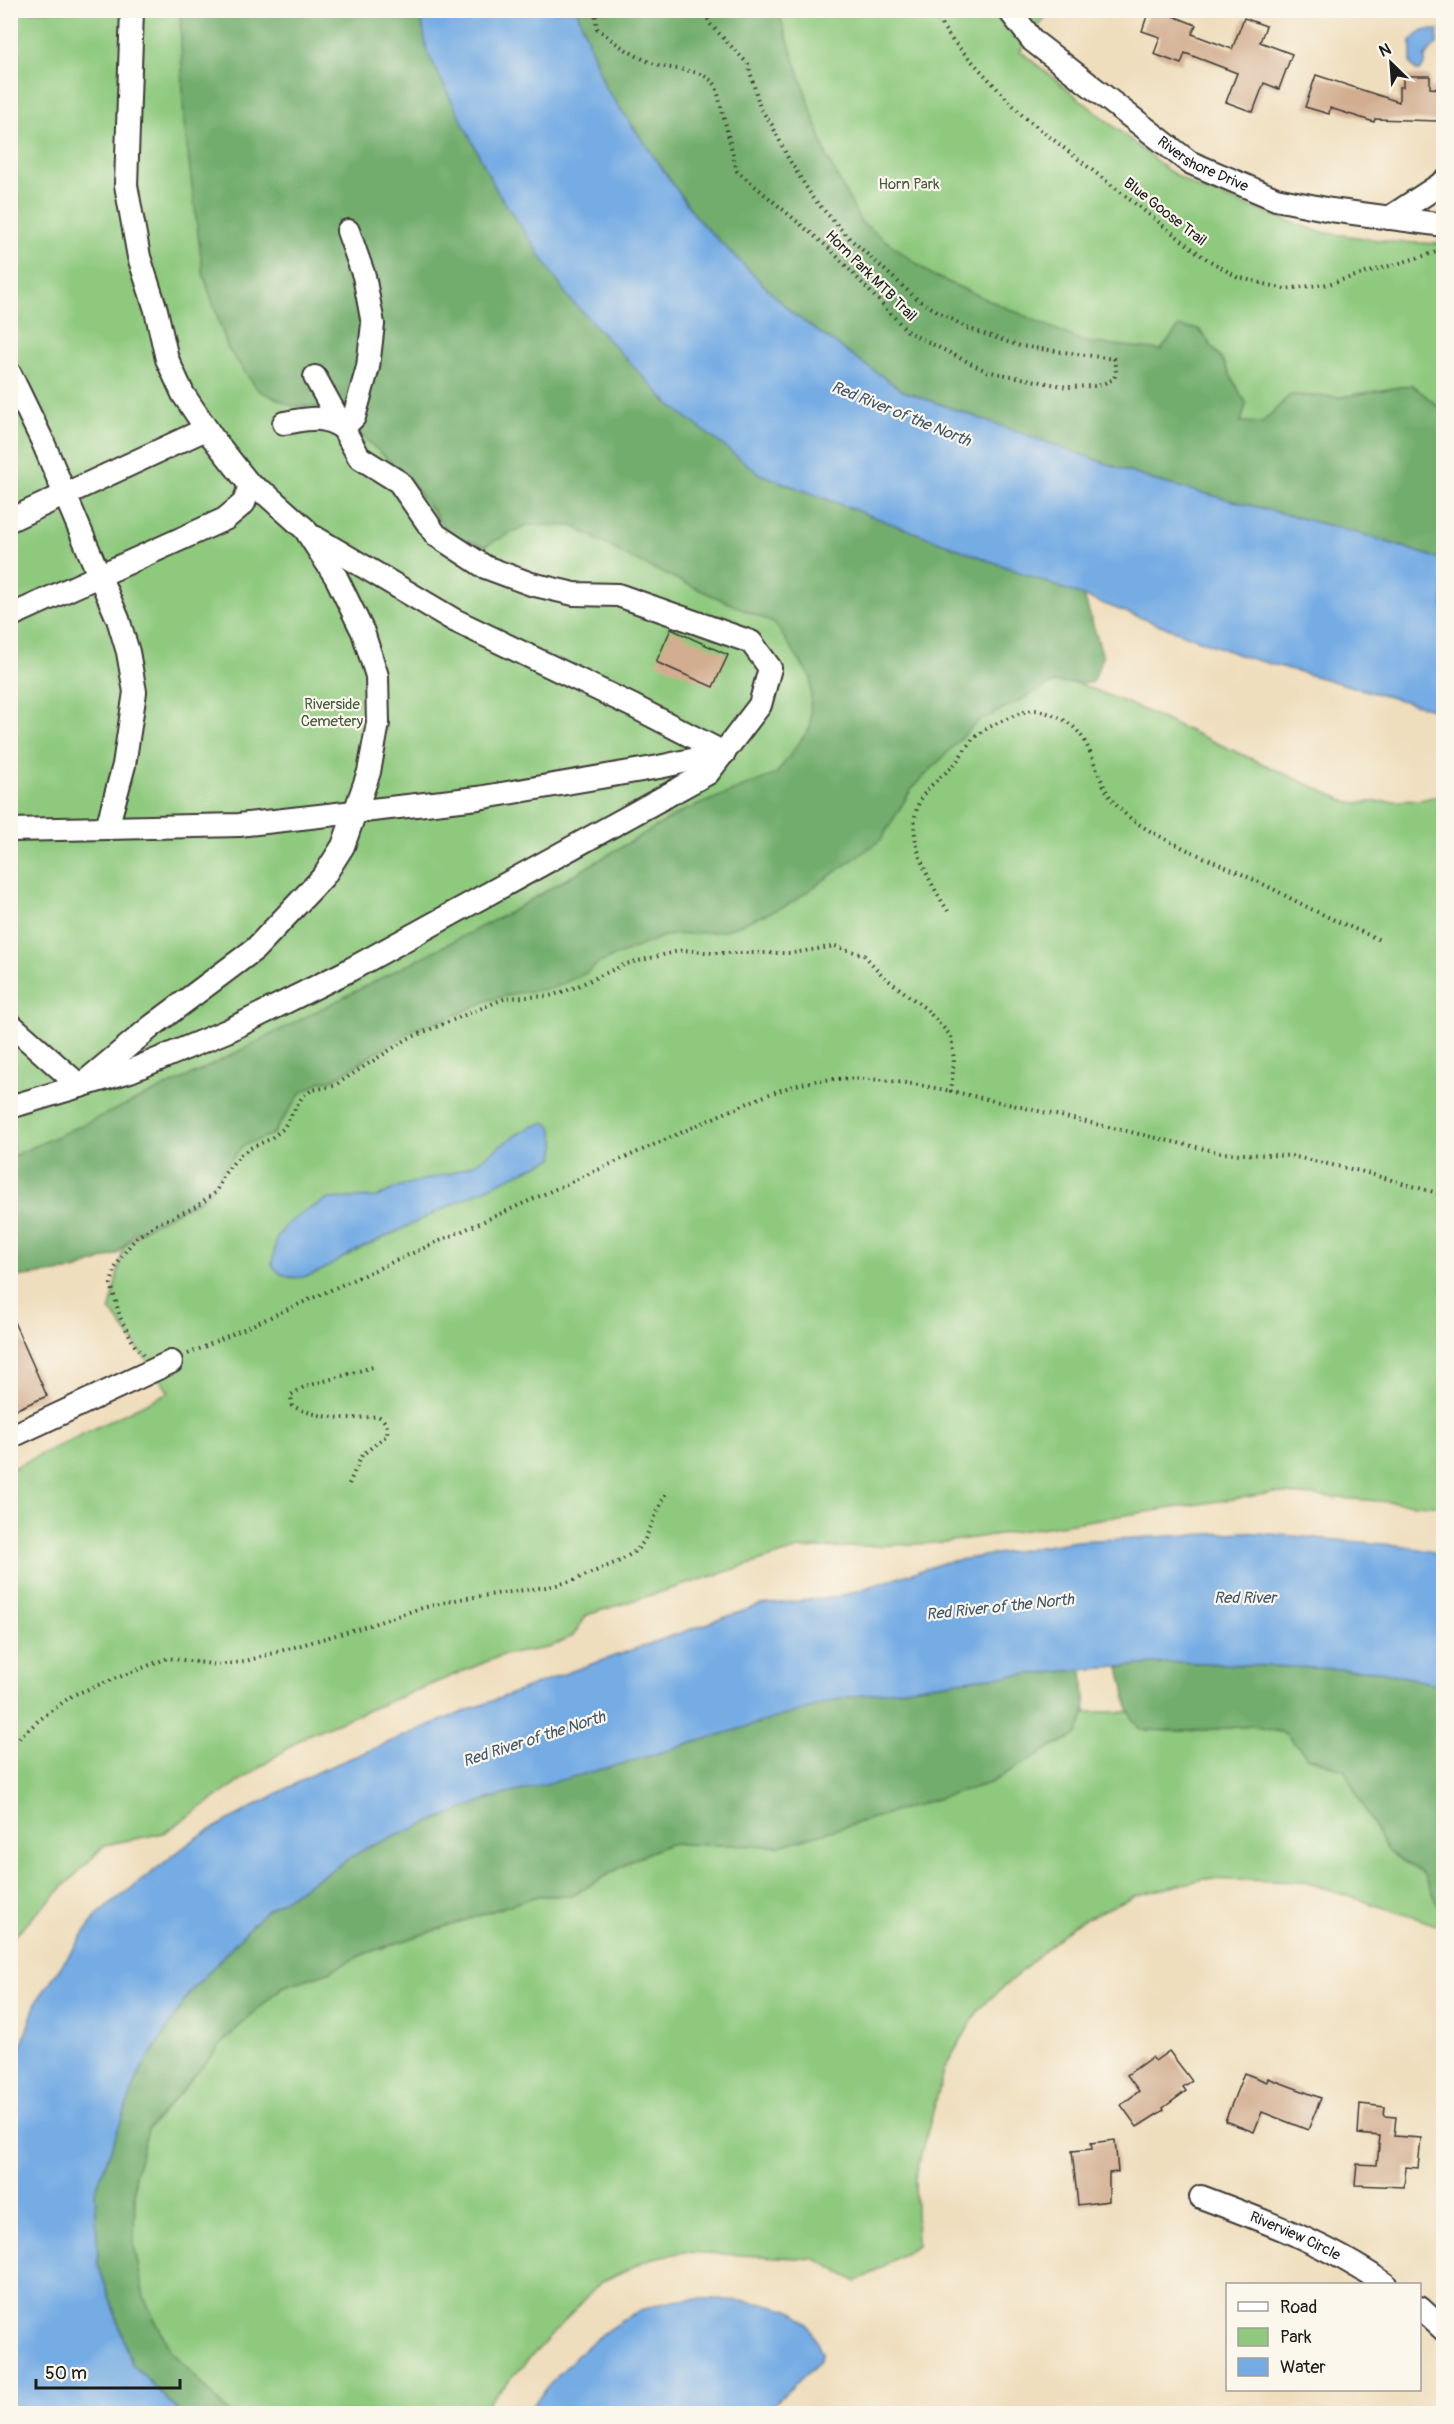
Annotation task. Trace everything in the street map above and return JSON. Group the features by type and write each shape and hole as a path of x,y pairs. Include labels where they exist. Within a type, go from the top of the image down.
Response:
{"street":[{"path":"132,10 126,185 138,257 156,310 167,359 183,394 206,429 250,485 267,495 318,540 454,620 633,706 724,753"},
{"name":"Rivershore Drive","path":"1010,10 1033,41 1189,162 1276,199 1443,225"},
{"path":"1389,218 1443,182"},
{"path":"343,428 354,417 368,367 373,324 364,276 348,231"},
{"path":"10,374 99,575 128,652 135,692 124,765 107,828"},
{"path":"10,1107 130,1071 227,1031 346,972 708,773 760,705 770,668 751,642 618,595 574,594 531,584 485,567 436,535 399,482 359,457 315,377"},
{"path":"284,423 317,418 329,419 343,428"},
{"path":"10,520 206,429"},
{"path":"10,616 225,519 244,503 250,485"},
{"path":"80,1086 152,1026 255,949 324,876 343,846 369,772 378,723 377,675 363,632 336,577 305,530"},
{"path":"10,830 239,825 478,798 659,767 724,753"},
{"path":"10,1024 80,1086"},
{"path":"10,1437 163,1365"},
{"name":"Riverview Circle","path":"1201,2197 1272,2223 1358,2266 1384,2283"},
{"path":"1421,2310 1443,2330"}],"path":[{"name":"Horn Park MTB Trail","path":"595,10 597,28 625,50 653,64 703,75 711,79 716,86 737,171 831,250 908,332 986,371 1068,387 1098,386 1114,379 1116,372 1114,359 1020,346 967,327 918,300 847,236 813,198 760,108 748,64 710,24 704,10"},
{"name":"Blue Goose Trail","path":"931,10 952,40 1023,116 1202,256 1237,277 1285,289 1328,284 1443,250"},
{"path":"948,911 935,891 920,854 915,834 914,813 918,800 952,767 973,740 986,730 1020,713 1033,710 1062,718 1073,726 1090,748 1107,792 1117,807 1137,823 1323,915 1380,940"},
{"path":"951,1091 954,1060 951,1036 926,1009 883,976 864,955 835,946 792,953 714,953 683,950 626,964 550,996 506,998 495,1002 407,1039 334,1086 312,1090 302,1097 283,1129 270,1139 249,1148 238,1156 225,1173 216,1192 196,1207 158,1223 137,1237 115,1268 111,1284 115,1305 135,1346 163,1365 729,1111 783,1089 832,1079 878,1079 951,1091 1222,1153 1291,1156 1360,1171 1443,1195"},
{"path":"349,1484 362,1455 387,1435 388,1428 383,1419 378,1416 352,1420 333,1418 301,1410 292,1406 291,1395 304,1387 376,1366"},
{"path":"10,1746 39,1720 73,1695 168,1658 218,1665 246,1661 418,1609 460,1599 553,1586 574,1580 620,1562 638,1550 666,1493"}],"green space":[{"name":"Riverside Cemetery","path":"11,11 245,11 364,271 1064,678 1125,702 1350,803 1420,800 1443,795 1443,1506 1273,1493 939,1543 799,1549 587,1615 573,1636 548,1648 503,1655 307,1735 164,1833 105,1845 11,1939 11,1469 169,1392 110,1309 123,1248 188,1190 11,1210"},
{"path":"180,11 420,11 427,51 760,474 1084,596 1103,657 1092,683 1053,683 977,722 911,790 881,840 788,905 724,931 664,936 599,963 586,973 553,988 489,1000 452,1017 414,1029 332,1080 322,1081 301,1093 273,1134 242,1146 221,1173 211,1191 200,1200 134,1234 117,1254 75,1270 16,1277 11,1274 11,1157 196,1073 510,912 683,811 776,774 810,728 811,678 775,624 632,559 573,526 526,525 485,546 451,535 405,475 360,434 313,406 292,406 258,390 228,349 203,273 184,123"},
{"name":"Horn Park","path":"577,11 1050,11 1020,51 1169,171 1198,188 1320,232 1393,242 1443,244 1443,410 1412,385 1342,397 1290,395 1262,423 1241,422 1246,404 1222,360 1199,330 1109,465"},
{"path":"577,11 778,11 827,157 861,222 932,275 1084,342 1161,350 1179,327 1199,329 1222,360 1246,404 1241,422 1262,423 1290,395 1342,397 1412,385 1443,410 1443,560 1362,534 1152,480 903,391 793,314 698,220 605,87"},
{"path":"1180,1662 1380,1671 1443,1686 1443,1904 1438,1904 1424,1874 1387,1851 1345,1771 1308,1757 1285,1733 1252,1726 1188,1731 1140,1730 1129,1712 1119,1667"},
{"path":"1083,1670 1086,1712 1077,1735 1046,1750 990,1783 780,1846 669,1844 638,1857 572,1896 537,1896 364,1954 326,1973 282,1987 230,2035 148,2129 135,2175 134,2244 144,2298 170,2350 229,2413 180,2413 132,2364 98,2264 95,2192 139,2073 190,1992 264,1912 366,1848 488,1799 842,1698 980,1678"},
{"path":"1086,1712 1129,1712 1140,1730 1188,1731 1252,1726 1285,1733 1308,1757 1345,1771 1387,1851 1424,1874 1438,1903 1443,1904 1443,1927 1305,1882 1204,1879 1134,1896 1073,1925 980,2008 945,2067 915,2178 917,2245 857,2282 816,2259 684,2252 649,2259 601,2282 488,2403 483,2413 229,2413 170,2350 144,2298 134,2244 135,2175 148,2129 230,2035 282,1987 326,1973 364,1954 537,1896 572,1896 638,1857 669,1844 780,1846 990,1783 1046,1750 1077,1735"}],"water":[{"name":"Red River of the North","path":"420,11 577,11 605,87 698,220 793,314 903,391 1152,480 1362,534 1443,560 1443,712 1242,656 760,474 669,404 568,297 497,191 427,51"},
{"path":"1423,30 1438,30 1437,44 1425,56 1425,64 1420,71 1416,71 1411,64 1411,41"},
{"path":"546,1123 552,1128 554,1135 554,1158 357,1250 310,1275 298,1278 285,1276 272,1264 277,1237 287,1224 328,1199 377,1197 400,1186 452,1173 476,1163 516,1135"},
{"name":"Red River","path":"1246,1532 1405,1546 1443,1554 1443,1686 1380,1671 1180,1662 980,1678 842,1698 626,1763 488,1799 366,1848 264,1912 190,1992 139,2073 95,2192 98,2264 132,2364 180,2413 18,2413 10,2394 11,2078 36,2002 97,1915 196,1838 315,1773 445,1719 569,1672 760,1605 838,1597 946,1562 1077,1541"},
{"path":"707,2299 772,2305 795,2313 809,2326 822,2352 819,2362 764,2413 526,2413 573,2360 610,2329 630,2316 678,2300"}],"building":[{"path":"1149,10 1158,10 1196,25 1192,34 1232,49 1244,18 1266,26 1260,42 1292,54 1279,89 1264,83 1253,112 1226,102 1237,73 1185,53 1181,64 1154,54 1160,37 1142,31"},
{"path":"1316,75 1399,102 1399,87 1403,87 1403,76 1430,76 1430,88 1443,89 1443,114 1438,114 1438,121 1375,119 1374,122 1330,108 1329,114 1305,107"},
{"path":"671,629 728,655 713,687 656,662"},
{"path":"10,1313 47,1396 10,1412"},
{"path":"1169,2051 1192,2081 1183,2087 1186,2091 1163,2108 1164,2110 1137,2127 1121,2105 1139,2091 1127,2075 1152,2057 1155,2061"},
{"path":"1244,2073 1267,2082 1268,2078 1321,2098 1308,2130 1262,2112 1254,2132 1225,2121"},
{"path":"1360,2104 1385,2107 1384,2116 1396,2117 1394,2136 1421,2138 1418,2168 1406,2167 1404,2187 1355,2185 1357,2164 1377,2165 1380,2136 1358,2134"},
{"path":"1115,2140 1118,2172 1109,2173 1109,2201 1078,2205 1072,2151 1092,2149 1091,2143"}]}
